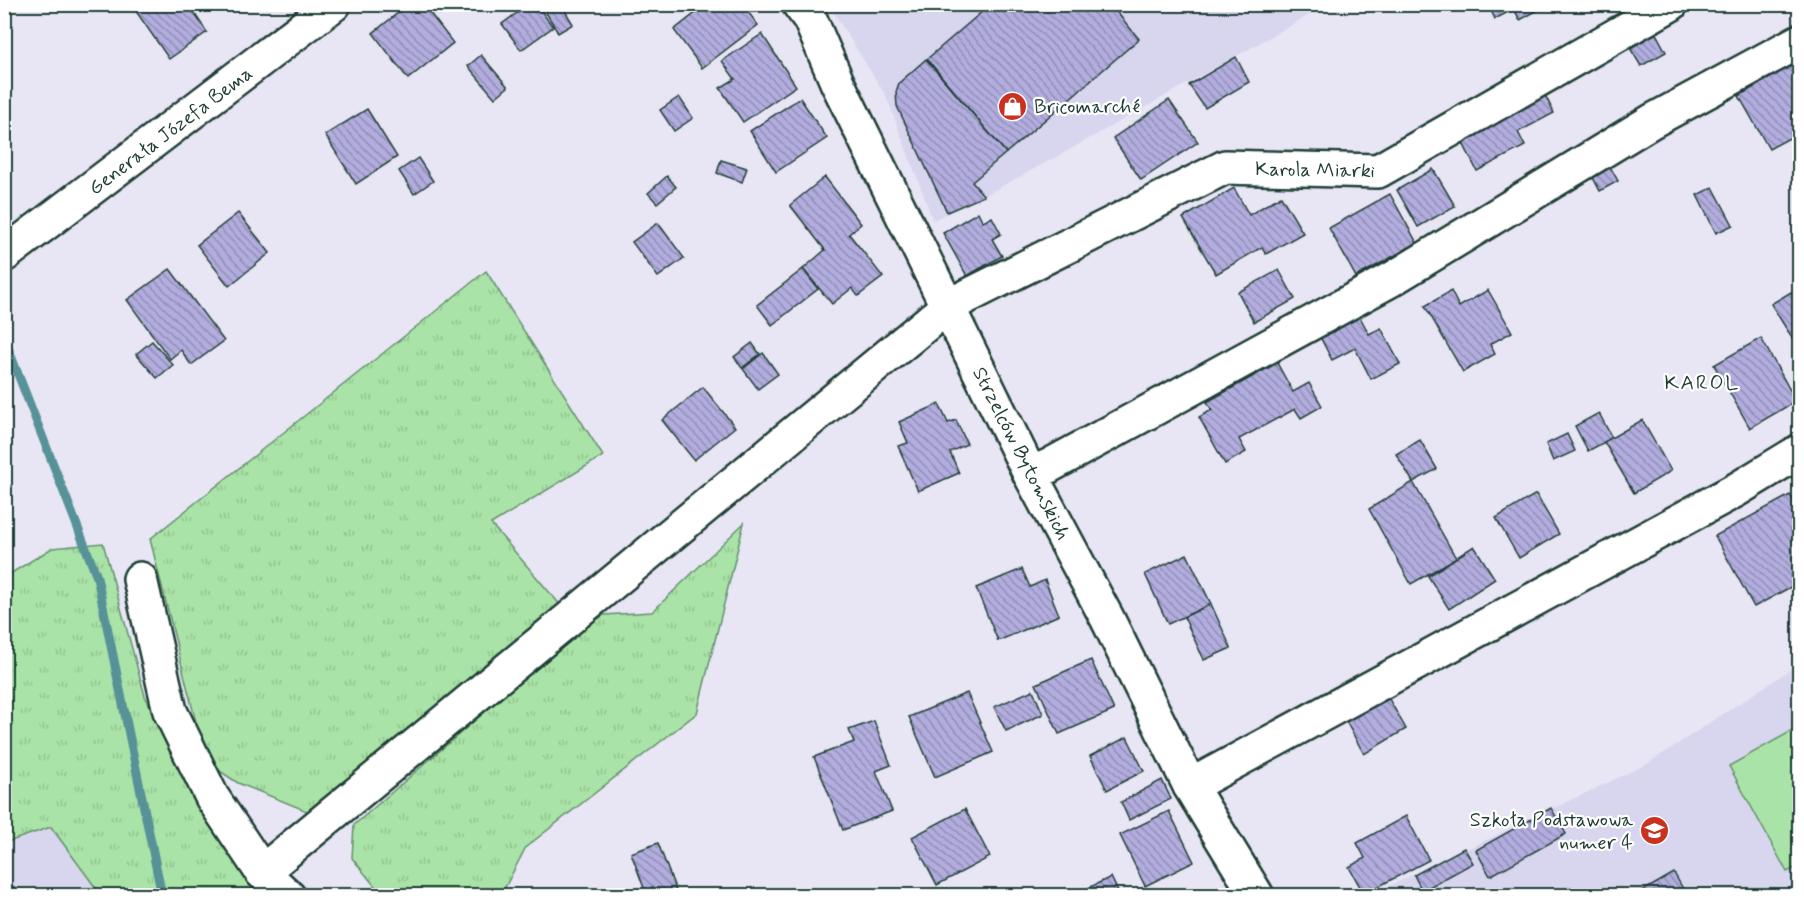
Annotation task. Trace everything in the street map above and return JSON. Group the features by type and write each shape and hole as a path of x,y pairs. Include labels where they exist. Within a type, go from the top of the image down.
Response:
{"street":[{"name":"Generała Józefa Bema","path":"4,255 334,4"},
{"name":"Strzelców Bytomskich","path":"799,4 810,19 837,82 1030,474 1107,618 1190,786 1257,896"},
{"name":"Karola Miarki","path":"262,872 948,306 1225,167 1378,171 1671,4"},
{"path":"1030,474 1049,466 1392,279 1652,121 1800,41"},
{"path":"1190,786 1726,496 1800,451"},
{"path":"140,579 170,711 212,797 262,872 288,896"}],"shaded area":[{"path":"829,5 1327,5 1069,150 984,196 933,220 886,96"},
{"name":"Szkoła Podstawowa numer 4","path":"1799,664 1799,895 1368,896 1647,764"},
{"path":"51,827 101,895 5,895 4,843"}],"green space":[{"path":"486,271 603,456 491,524 562,607 314,814 238,783 206,762 150,539"},
{"path":"744,523 697,713 526,847 501,895 382,895 352,858 354,825 577,632 604,615 652,612"},
{"path":"103,543 145,696 199,809 270,895 101,895 51,827 5,843 5,577 52,548"},
{"path":"1799,727 1799,866 1787,872 1729,766"}],"building":[{"path":"131,4 188,4 207,32 169,59"},
{"path":"409,4 423,4 453,43 408,79 373,33"},
{"path":"529,4 536,4 553,27 521,50 502,24"},
{"path":"541,4 561,4 573,24 558,33"},
{"path":"707,4 742,4 758,25 702,68 674,30"},
{"name":"Bricomarché","path":"991,4 1110,4 1139,39 1006,153 927,59"},
{"path":"1488,4 1540,4 1542,8 1520,20 1514,9 1495,19"},
{"path":"1653,28 1666,52 1641,66 1627,43"},
{"path":"762,34 796,86 743,122 720,88 735,79 722,61"},
{"path":"481,55 508,87 495,98 468,66"},
{"path":"1236,57 1249,82 1205,108 1189,85"},
{"path":"926,59 1006,153 972,182 984,196 947,212 897,106 896,92 899,83"},
{"path":"1795,63 1800,71 1800,148 1793,136 1769,149 1739,96"},
{"path":"1542,89 1554,113 1518,132 1525,146 1477,171 1458,133"},
{"path":"679,97 693,118 674,131 660,110"},
{"path":"800,98 827,138 776,172 750,131"},
{"path":"1169,100 1198,142 1141,180 1113,138"},
{"path":"367,109 397,157 356,184 325,135"},
{"path":"418,158 433,181 414,194 399,171"},
{"path":"721,160 747,168 742,182 717,173"},
{"path":"1607,161 1618,181 1600,191 1589,170"},
{"path":"1433,169 1455,206 1418,227 1397,190"},
{"path":"667,176 676,187 657,203 648,193"},
{"path":"825,177 861,224 849,234 883,277 858,296 852,288 832,304 803,269 825,250 790,205"},
{"path":"1713,187 1733,225 1716,233 1697,195"},
{"path":"1234,188 1249,215 1281,196 1303,233 1266,254 1262,247 1216,274 1183,218"},
{"path":"1390,194 1417,243 1356,277 1329,228"},
{"path":"978,212 983,222 992,217 1001,234 992,239 1002,256 967,276 943,233"},
{"path":"238,213 270,253 229,286 197,245"},
{"path":"658,223 684,258 658,277 632,242"},
{"path":"170,269 224,341 191,365 181,350 170,359 127,300"},
{"path":"803,269 818,289 772,325 757,305"},
{"path":"1279,270 1295,299 1254,322 1238,292"},
{"path":"1488,290 1512,332 1490,344 1495,354 1463,372 1425,306 1451,291 1459,307"},
{"path":"1791,292 1800,304 1800,344 1797,346 1771,304"},
{"path":"1353,304 1369,334 1381,328 1400,364 1371,379 1355,348 1332,360 1314,325"},
{"path":"1761,338 1796,401 1750,428 1714,365"},
{"path":"152,341 173,365 157,378 136,354"},
{"path":"752,343 760,354 742,368 734,357"},
{"path":"763,353 778,374 758,389 743,369"},
{"path":"1277,363 1293,392 1309,383 1322,406 1301,418 1295,409 1239,439 1246,452 1225,464 1199,417 1212,410 1207,402"},
{"path":"703,387 735,427 694,460 662,420"},
{"path":"939,404 948,423 956,420 967,444 950,452 959,473 918,491 898,446 908,443 899,422"},
{"path":"1599,413 1612,438 1588,451 1575,426"},
{"path":"1642,420 1671,471 1634,493 1604,442"},
{"path":"1567,434 1575,451 1553,461 1546,444"},
{"path":"1420,440 1437,469 1413,482 1396,454"},
{"path":"1413,482 1456,558 1411,584 1369,509"},
{"path":"1536,494 1559,534 1519,558 1496,518"},
{"path":"1790,495 1800,512 1800,582 1754,607 1715,536"},
{"path":"1474,546 1495,579 1449,609 1428,576"},
{"path":"1187,554 1211,604 1168,624 1145,574"},
{"path":"1022,569 1030,587 1045,580 1059,615 998,641 976,588"},
{"path":"1211,604 1231,648 1204,660 1184,617"},
{"path":"1091,660 1114,710 1059,734 1036,684"},
{"path":"1033,690 1043,714 1006,731 994,707"},
{"path":"1385,692 1406,729 1364,754 1343,716"},
{"path":"967,693 993,752 935,777 909,717"},
{"path":"874,721 891,765 876,771 892,811 843,830 814,757 854,742 849,730"},
{"path":"1127,737 1144,771 1107,790 1090,756"},
{"path":"1162,780 1171,799 1129,820 1121,802"},
{"path":"1551,808 1566,834 1490,876 1476,850"},
{"path":"965,809 990,857 937,885 912,837"},
{"path":"1169,811 1194,862 1145,886 1120,835"},
{"path":"1406,816 1429,860 1364,894 1349,867 1365,858 1357,843"},
{"path":"658,843 678,896 647,896 631,853"},
{"path":"1464,848 1473,863 1422,891 1414,875"},
{"path":"1674,873 1687,896 1634,896"},
{"path":"1111,877 1120,896 1092,896 1088,888"}],"waterway":[{"path":"4,338 97,577 162,896"}],"place":[{"name":"Bricomarché","path":"1013,106"},
{"name":"Szkoła Podstawowa numer 4","path":"1654,830"}],"district":[{"name":"KAROL","path":"1702,382"}]}
